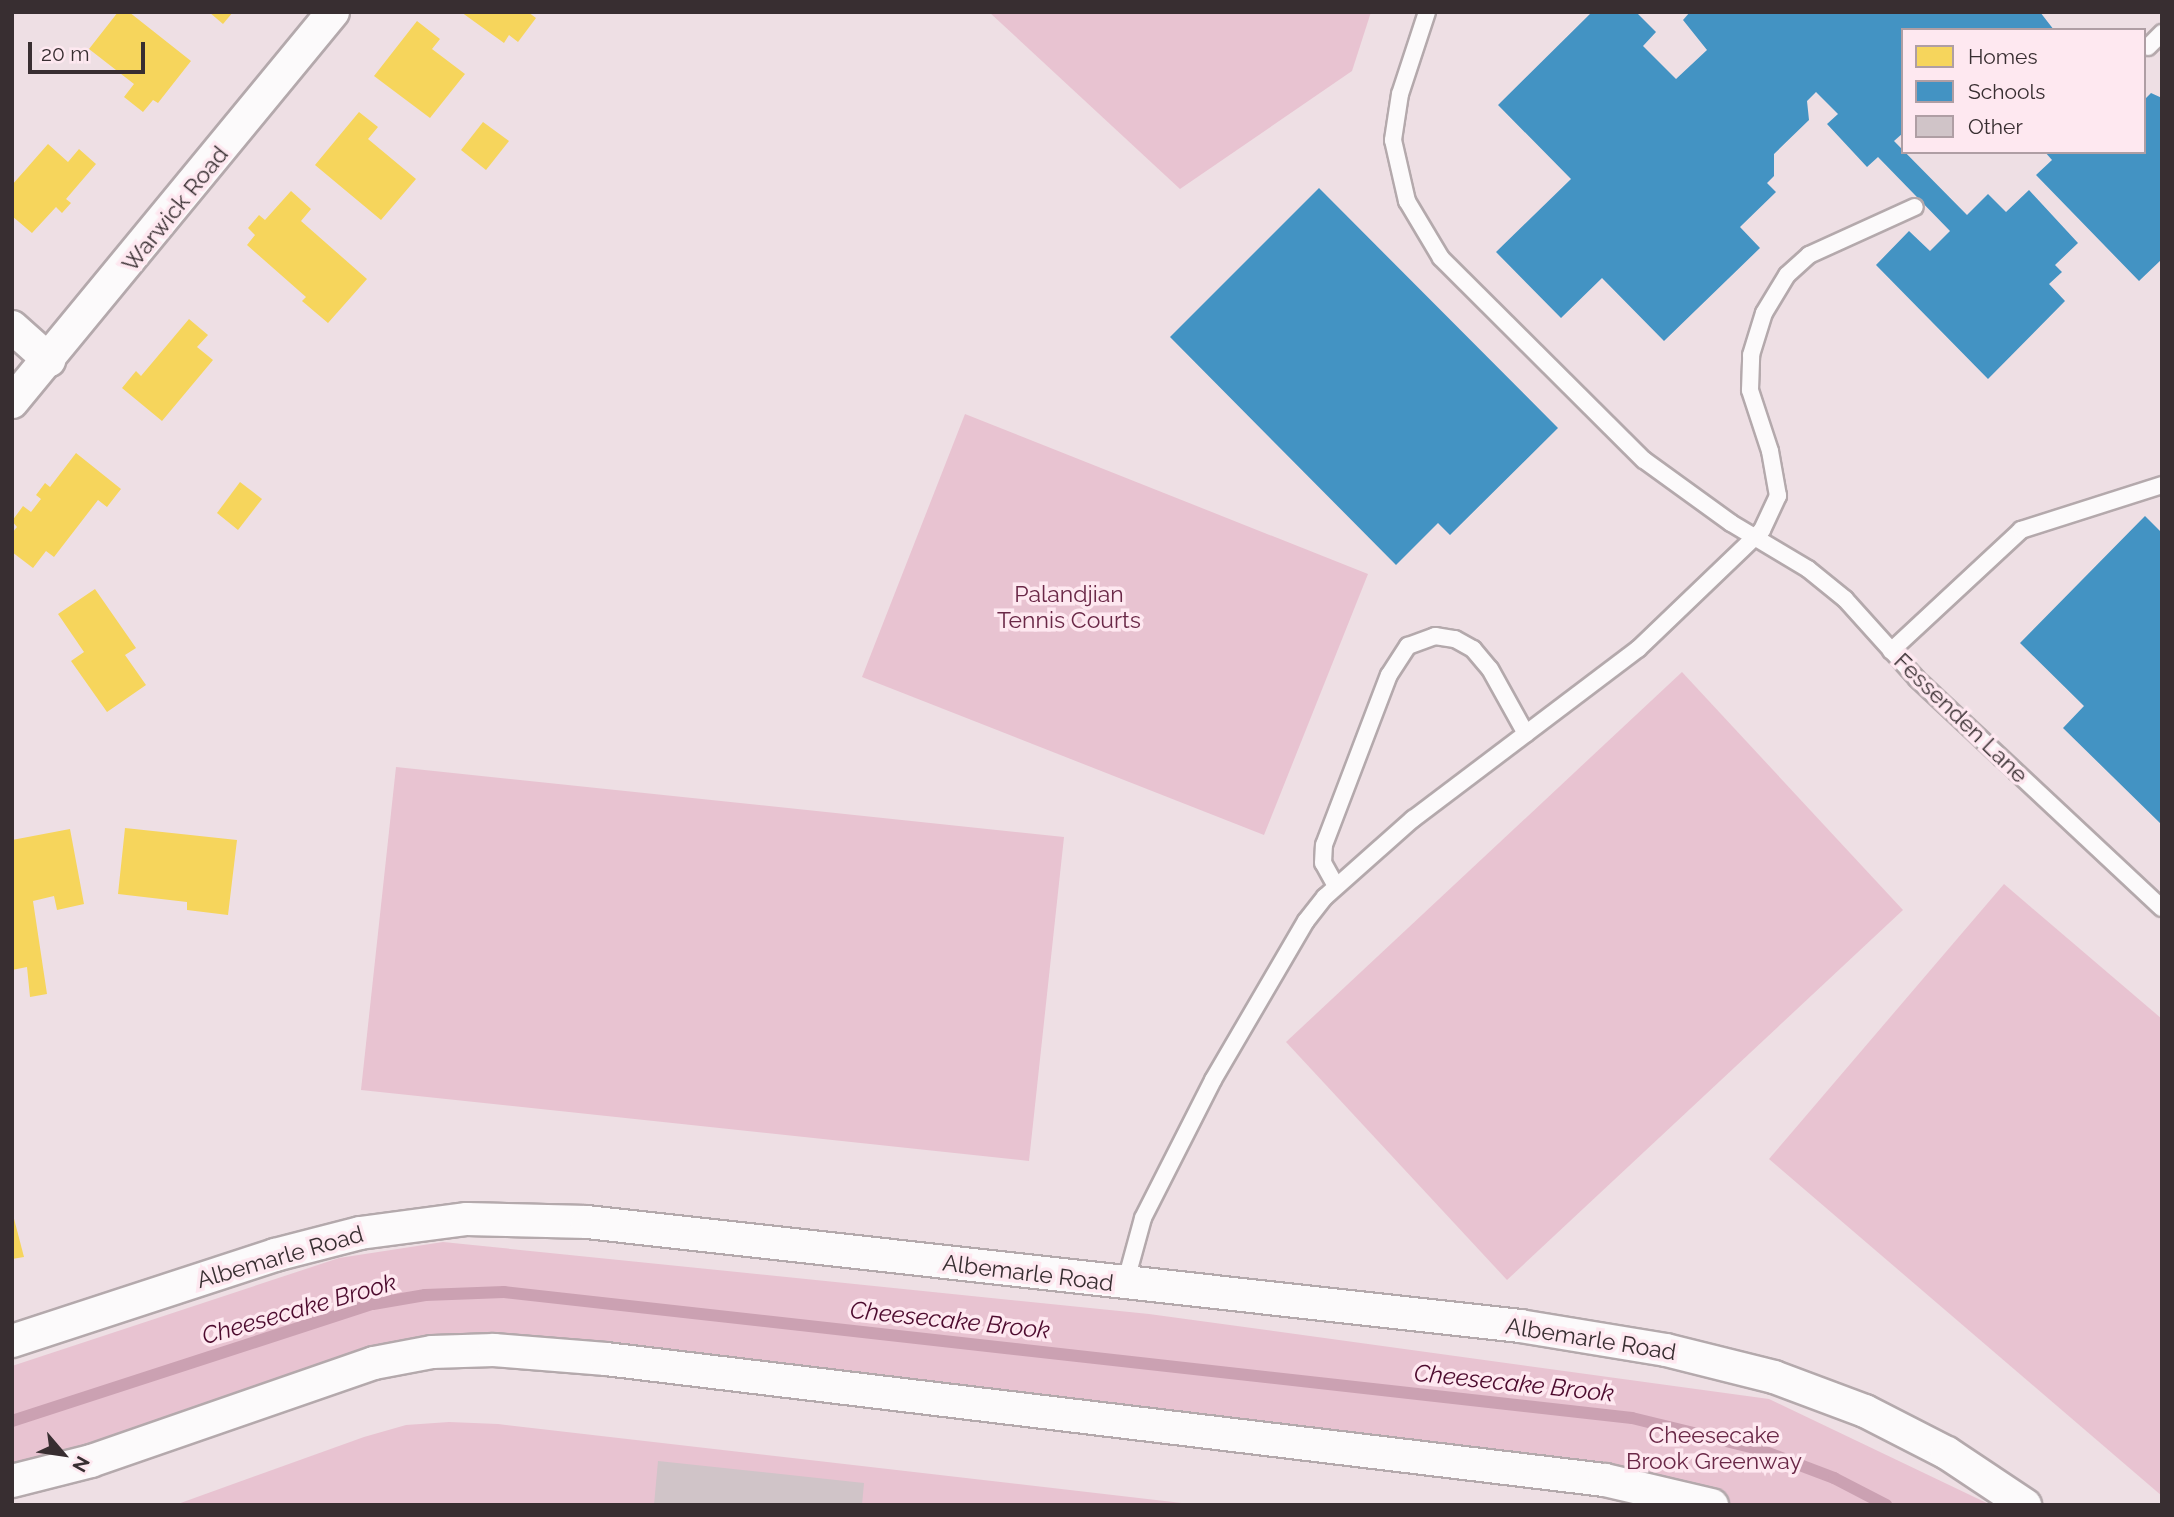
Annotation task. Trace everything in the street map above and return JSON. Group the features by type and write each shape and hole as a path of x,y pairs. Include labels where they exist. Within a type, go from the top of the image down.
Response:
{"street":[{"name":"Warwick Road","path":"12,402 333,12"},
{"path":"12,327 49,360"},
{"name":"Albemarle Road","path":"12,1341 302,1246 386,1228 467,1219 587,1222 1531,1328 1703,1358 1785,1381 1865,1411 1947,1453 2025,1505"},
{"path":"12,1482 91,1461 374,1363 432,1352 494,1350 619,1360 1605,1480 1712,1505"}],"lane":[{"name":"Fessenden Lane","path":"1426,12 1400,94 1393,140 1401,185 1423,231 1464,285 1608,427 1667,477 1755,538 1819,577 1856,610 1891,651 2162,908"},
{"path":"2148,47 2162,33"},
{"path":"1125,1284 1143,1218 1213,1080 1290,945 1336,886 1429,806 1638,649 1769,522 1778,496 1770,451 1750,390 1751,355 1764,313 1787,275 1809,255 1915,207"},
{"path":"1891,651 2021,530 2162,485"},
{"path":"1336,886 1323,863 1324,845 1389,675 1408,646 1435,636 1455,639 1473,649 1490,669 1526,734"}],"green space":[{"path":"989,12 1371,12 1352,71 1180,189"},
{"name":"Palandjian Tennis Courts","path":"965,414 1368,574 1264,835 862,677"},
{"path":"1682,672 1903,910 1507,1280 1286,1042"},
{"path":"396,767 1064,837 1029,1161 361,1090"},
{"path":"2004,884 2162,1019 2162,1496 1769,1159"},
{"name":"Cheesecake Brook Greenway","path":"443,1242 1149,1314 1769,1399 1991,1505 1705,1505 432,1352 12,1481 12,1366 339,1258"},
{"path":"449,1422 498,1424 1199,1505 175,1505 364,1437 406,1425"}],"building: Homes":[{"path":"118,12 129,12 191,61 158,103 153,100 143,112 124,97 134,84 89,49"},
{"path":"209,12 233,12 223,24"},
{"path":"461,12 528,12 536,18 518,42 509,35 504,43"},
{"path":"417,21 440,39 432,49 465,74 430,118 374,76"},
{"path":"359,112 378,127 368,139 416,179 381,220 315,165"},
{"path":"483,122 509,141 486,170 461,150"},
{"path":"48,144 68,162 79,149 96,164 66,199 71,203 62,213 56,207 32,233 12,216 12,185"},
{"path":"291,191 311,209 301,221 367,279 328,323 302,301 306,297 247,245 255,235 248,228 259,215 265,220"},
{"path":"189,319 208,335 197,347 213,360 162,421 122,388 136,371 141,376"},
{"path":"76,453 121,489 107,507 98,500 54,557 46,551 33,568 12,552 12,533 17,527 12,521 23,506 31,512 41,499 36,495 45,483 50,487"},
{"path":"240,482 262,499 238,530 217,513"},
{"path":"95,589 136,648 125,655 146,685 107,712 71,661 84,652 58,614"},
{"path":"125,828 237,840 228,915 187,910 187,902 118,894"},
{"path":"70,829 84,904 57,910 54,896 33,901 47,994 30,997 27,967 12,970 12,840"},
{"path":"12,1211 24,1257 12,1259"}],"building: Schools":[{"path":"1592,12 1636,12 1656,32 1643,46 1676,79 1707,50 1683,20 1690,12 2040,12 2052,28 1901,28 1901,135 1894,141 1901,148 1901,154 1907,154 1967,215 1988,194 2006,212 2029,190 2078,243 2055,265 2062,272 2049,284 2065,301 1988,379 1876,265 1909,231 1930,251 1950,231 1878,157 1867,167 1827,124 1838,114 1816,92 1807,101 1809,120 1774,154 1774,176 1767,183 1776,192 1740,227 1760,248 1664,341 1602,278 1561,318 1496,252 1571,179 1498,105"},
{"path":"2151,93 2162,98 2162,259 2139,281 2036,175 2052,160 2047,154 2146,154 2146,98"},
{"path":"1319,188 1558,428 1450,535 1438,523 1396,565 1170,337"},
{"path":"2145,516 2162,533 2162,825 2063,728 2084,706 2020,643"}],"building: Other":[{"path":"658,1461 864,1483 862,1505 654,1505"}],"waterway":[{"name":"Cheesecake Brook","path":"12,1421 373,1304 425,1295 504,1292 1632,1418 1755,1448 1834,1478 1886,1505"}]}
